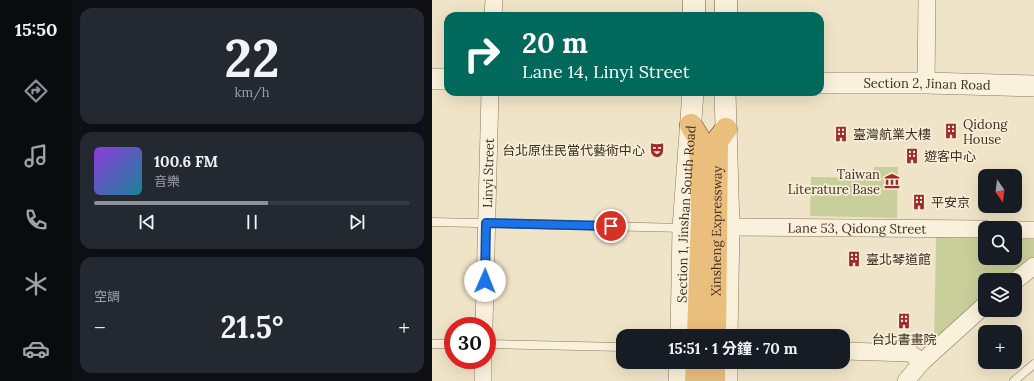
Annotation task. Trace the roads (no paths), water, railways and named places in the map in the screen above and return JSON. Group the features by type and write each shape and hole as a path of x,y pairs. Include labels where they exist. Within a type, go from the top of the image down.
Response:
{"highway":[{"path":"691,125 700,140 716,220"},
{"name":"Xinsheng Expressway","path":"714,329 717,141 726,130"},
{"name":"Xinsheng Expressway","path":"699,329 716,220"},
{"path":"696,381 697,369"},
{"path":"714,369 714,381"}],"main road":[{"path":"694,0 694,12"},
{"path":"726,0 726,12"}],"street":[{"path":"493,12 494,0"},
{"path":"926,83 927,0"},
{"path":"432,79 444,79"},
{"name":"Section 2, Jinan Road","path":"824,83 926,83 1034,86"},
{"name":"Linyi Street","path":"484,317 490,96"},
{"name":"Section 1, Jinshan South Road","path":"681,329 683,228 693,96"},
{"path":"725,96 726,130"},
{"path":"716,220 726,329"},
{"name":"Lane 53, Qidong Street","path":"716,220 978,229"},
{"path":"1022,230 1034,230"},
{"path":"1022,275 1034,266"},
{"path":"906,381 922,362 978,311"},
{"path":"850,351 910,353 922,362"},
{"path":"483,369 483,381"},
{"path":"679,381 680,369"},
{"path":"727,369 727,381"}],"lane":[{"path":"432,222 683,228"},
{"path":"432,344 444,344"},
{"path":"496,344 616,347"},
{"path":"1014,381 1034,364"}],"place":[{"name":"Qidong House","path":"951,131"},
{"name":"臺灣航業大樓","path":"841,134"},
{"name":"台北原住民當代藝術中心","path":"657,150"},
{"name":"遊客中心","path":"912,156"},
{"name":"Taiwan Literature Base","path":"892,181"},
{"name":"平安京","path":"919,202"},
{"name":"臺北琴道館","path":"854,259"},
{"name":"台北書畫院","path":"904,321"}]}
